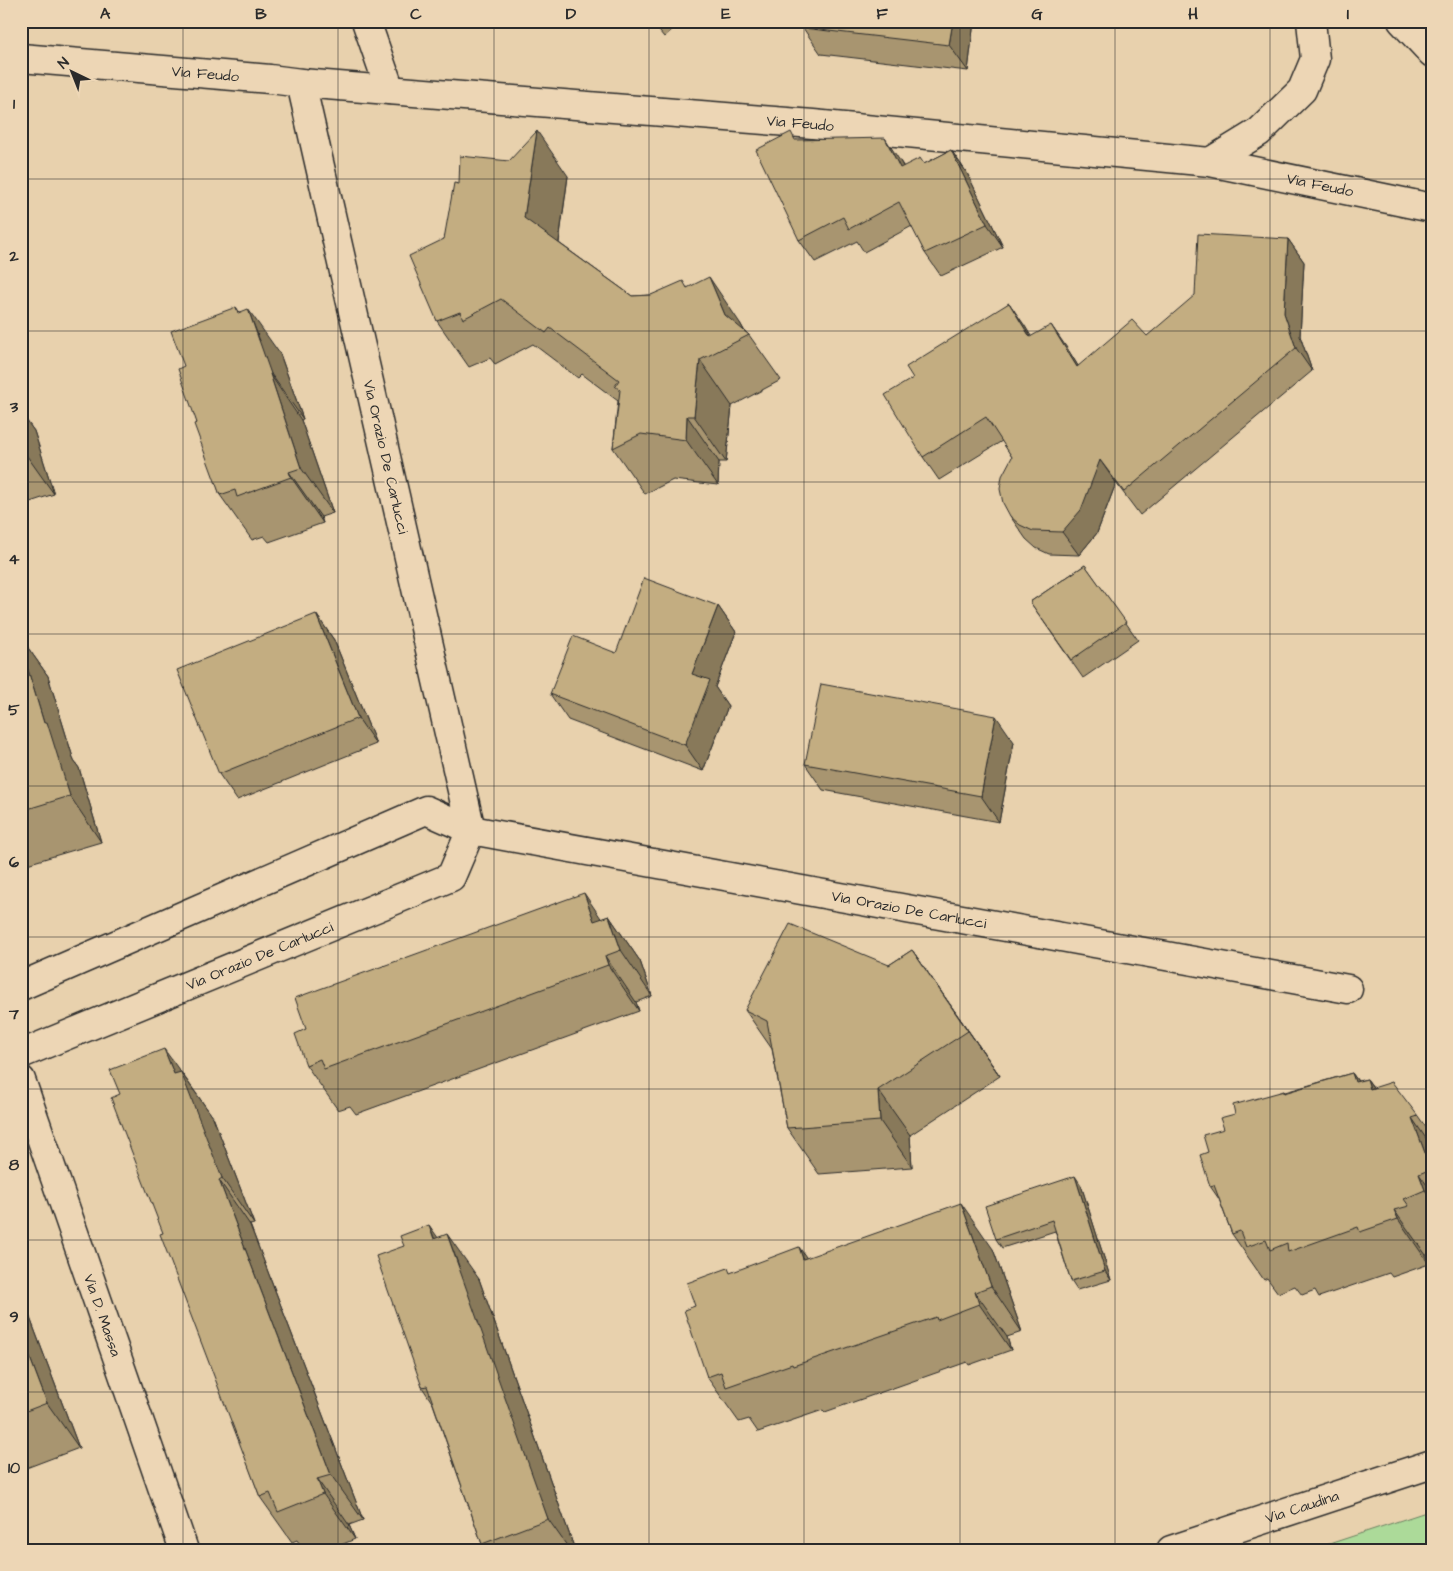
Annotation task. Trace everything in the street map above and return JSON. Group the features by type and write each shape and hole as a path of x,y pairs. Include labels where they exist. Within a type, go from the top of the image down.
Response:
{"street":[{"path":"366,21 390,90"},
{"path":"1210,162 1259,132 1302,90 1315,59 1311,21"},
{"path":"1402,21 1432,53"},
{"name":"Via Feudo","path":"21,58 301,83 804,123 1210,162 1432,208"},
{"name":"Via Orazio De Carlucci","path":"21,1054 451,877 471,830 301,83"},
{"name":"Via Orazio De Carlucci","path":"21,986 426,810 471,830 1348,989"},
{"name":"Via D. Massa","path":"21,1080 184,1550"},
{"name":"Via Caudina","path":"1171,1550 1432,1464"}],"green space":[{"path":"1432,1510 1432,1550 1311,1550"}],"building":[{"path":"804,21 953,21 949,45 803,28"},
{"path":"537,131 524,218 632,296 651,295 683,281 687,288 709,277 725,315 749,335 700,360 694,416 687,416 686,440 641,434 613,448 620,390 615,386 619,380 550,328 546,333 501,299 463,319 460,312 437,321 409,256 444,239 454,183 459,184 460,156 509,161"},
{"path":"791,132 795,140 885,138 900,168 920,158 924,164 951,150 987,224 925,253 899,202 849,229 843,217 799,240 756,150"},
{"path":"1198,234 1288,239 1284,313 1296,348 1124,492 1100,460 1081,510 1062,532 1033,531 1020,525 1010,516 1003,503 1000,489 1002,476 1012,457 986,417 923,457 885,395 913,378 906,367 1009,303 1030,337 1051,325 1077,367 1132,320 1147,336 1195,295"},
{"path":"236,307 238,313 248,309 301,468 289,472 291,477 237,497 235,490 220,495 194,424 197,423 178,369 184,366 171,331"},
{"path":"1085,565 1126,622 1071,660 1030,602"},
{"path":"644,578 718,606 692,674 710,680 685,745 550,694 573,636 616,653"},
{"path":"316,614 358,718 219,774 177,670"},
{"path":"21,647 44,723 47,722 70,796 21,811"},
{"path":"821,684 996,716 981,796 805,764"},
{"path":"584,893 594,921 609,916 621,950 605,956 608,965 324,1069 320,1059 306,1065 295,1034 306,1029 295,998"},
{"path":"790,924 889,965 912,950 968,1031 878,1090 880,1121 787,1128 767,1021 745,1010"},
{"path":"164,1049 174,1074 181,1072 222,1178 219,1180 331,1475 317,1479 323,1494 278,1512 270,1493 260,1497 160,1234 163,1233 111,1098 120,1094 110,1070"},
{"path":"1352,1073 1355,1082 1367,1079 1370,1089 1392,1082 1418,1116 1412,1118 1431,1169 1419,1174 1425,1190 1404,1199 1409,1206 1394,1210 1398,1219 1360,1232 1358,1227 1288,1252 1287,1243 1270,1250 1266,1240 1246,1247 1240,1231 1232,1234 1214,1185 1210,1186 1200,1155 1208,1152 1203,1135 1224,1129 1220,1118 1235,1114 1233,1105 1284,1091 1284,1093"},
{"path":"1075,1176 1105,1271 1071,1281 1052,1220 996,1239 985,1206"},
{"path":"961,1203 991,1286 975,1292 979,1304 937,1320 936,1317 726,1387 721,1372 707,1377 684,1310 695,1306 687,1283 728,1268 730,1273 799,1247 803,1259"},
{"path":"429,1225 434,1239 447,1234 548,1519 482,1544 427,1386 422,1387 376,1256 404,1246 400,1236"},
{"path":"21,1334 47,1403 21,1413"}]}
